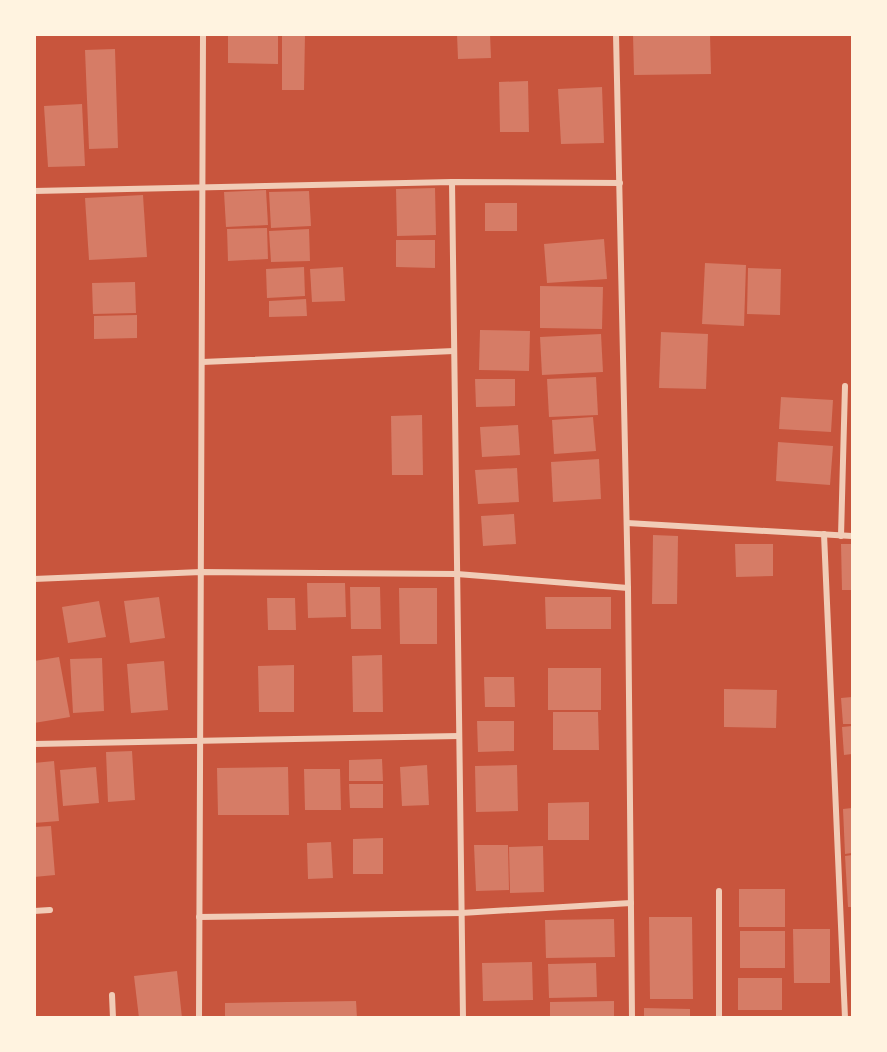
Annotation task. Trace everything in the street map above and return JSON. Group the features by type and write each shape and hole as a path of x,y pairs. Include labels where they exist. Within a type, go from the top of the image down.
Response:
{"street":[{"path":"199,1017 203,34"},
{"path":"616,34 627,523 632,1017"},
{"path":"452,182 463,1017"},
{"path":"34,191 452,182 620,183"},
{"path":"202,362 454,351"},
{"path":"841,536 845,386"},
{"path":"627,523 852,536"},
{"path":"824,534 845,1017"},
{"path":"34,579 201,572 457,574 628,588"},
{"path":"34,744 459,736"},
{"path":"719,891 719,1017"},
{"path":"199,916 461,913 632,903"},
{"path":"34,911 50,910"},
{"path":"112,995 114,1017"}],"building":[{"path":"228,34 278,34 278,64 228,63"},
{"path":"282,34 305,34 304,90 282,90"},
{"path":"457,34 490,34 491,58 458,59"},
{"path":"633,34 710,34 711,74 634,75"},
{"path":"115,49 118,148 89,149 85,50"},
{"path":"528,81 529,132 500,132 499,82"},
{"path":"602,87 604,143 561,144 558,89"},
{"path":"82,104 85,166 48,167 44,106"},
{"path":"435,188 436,235 397,236 396,189"},
{"path":"266,190 268,225 226,227 224,192"},
{"path":"309,191 311,226 271,228 269,192"},
{"path":"143,195 147,257 89,260 85,198"},
{"path":"485,203 517,203 517,231 485,231"},
{"path":"267,228 268,259 228,261 227,229"},
{"path":"309,229 310,261 271,262 269,231"},
{"path":"604,239 607,279 547,283 544,244"},
{"path":"396,240 435,240 435,268 396,267"},
{"path":"705,263 746,265 744,326 702,324"},
{"path":"304,267 305,296 267,298 266,269"},
{"path":"343,267 345,301 312,302 310,269"},
{"path":"748,268 781,269 780,315 747,314"},
{"path":"135,282 136,313 93,314 92,283"},
{"path":"540,286 603,287 602,329 540,328"},
{"path":"306,299 307,316 269,317 269,301"},
{"path":"137,315 137,338 94,339 94,316"},
{"path":"480,330 530,331 529,371 479,370"},
{"path":"661,332 708,334 706,389 659,388"},
{"path":"601,334 603,372 542,375 540,337"},
{"path":"596,377 598,415 549,417 547,379"},
{"path":"475,379 515,379 515,406 476,407"},
{"path":"781,397 833,400 831,432 779,429"},
{"path":"422,415 423,475 392,475 391,416"},
{"path":"593,417 596,451 554,454 552,420"},
{"path":"518,425 520,455 482,457 480,427"},
{"path":"778,442 833,446 830,485 776,481"},
{"path":"599,459 601,499 553,502 551,462"},
{"path":"517,468 519,502 478,504 475,470"},
{"path":"514,514 516,544 483,546 481,516"},
{"path":"653,535 678,536 677,604 652,604"},
{"path":"735,544 773,544 773,576 736,577"},
{"path":"841,544 852,544 852,590 842,590"},
{"path":"307,583 345,583 346,617 308,618"},
{"path":"350,587 380,587 381,629 351,629"},
{"path":"399,588 437,588 437,644 400,644"},
{"path":"159,597 165,638 130,643 124,601"},
{"path":"545,597 611,597 611,629 546,629"},
{"path":"267,598 295,598 296,630 268,630"},
{"path":"99,601 106,637 68,643 62,607"},
{"path":"382,655 383,712 353,712 352,656"},
{"path":"59,657 70,717 34,723 34,661"},
{"path":"102,658 104,711 73,713 70,659"},
{"path":"164,661 168,710 131,713 127,664"},
{"path":"294,665 294,712 259,712 258,666"},
{"path":"548,668 601,668 601,710 548,710"},
{"path":"484,677 514,677 515,707 485,707"},
{"path":"724,689 777,690 776,728 724,727"},
{"path":"852,697 852,724 843,724 841,698"},
{"path":"553,712 598,712 599,750 553,750"},
{"path":"477,721 514,721 514,751 478,752"},
{"path":"852,726 852,754 844,755 842,727"},
{"path":"132,751 135,800 108,802 106,752"},
{"path":"382,759 383,781 349,781 349,760"},
{"path":"54,761 59,821 34,823 34,763"},
{"path":"427,765 429,805 402,806 400,767"},
{"path":"517,765 518,811 476,812 475,766"},
{"path":"96,767 99,803 63,806 60,770"},
{"path":"288,767 289,815 218,815 217,768"},
{"path":"304,769 340,769 341,810 305,810"},
{"path":"349,784 383,784 383,808 350,808"},
{"path":"589,802 589,840 548,840 548,803"},
{"path":"852,808 852,853 845,854 843,809"},
{"path":"51,826 55,875 34,877 34,827"},
{"path":"383,838 383,874 353,874 353,839"},
{"path":"331,842 333,878 308,879 307,843"},
{"path":"474,845 508,845 509,890 476,891"},
{"path":"543,846 544,892 510,893 509,847"},
{"path":"852,855 852,907 848,907 845,856"},
{"path":"739,889 785,889 785,927 739,927"},
{"path":"649,917 692,917 693,999 650,999"},
{"path":"614,919 615,957 546,958 545,920"},
{"path":"793,929 830,929 830,983 794,983"},
{"path":"740,931 785,931 785,968 740,968"},
{"path":"532,962 533,1000 483,1001 482,963"},
{"path":"596,963 597,997 549,998 548,964"},
{"path":"177,971 182,1018 139,1018 134,976"},
{"path":"738,978 782,978 782,1010 738,1010"},
{"path":"356,1001 357,1018 225,1018 225,1003"},
{"path":"614,1001 614,1018 550,1018 550,1002"},
{"path":"644,1008 690,1009 690,1018 644,1018"}]}
